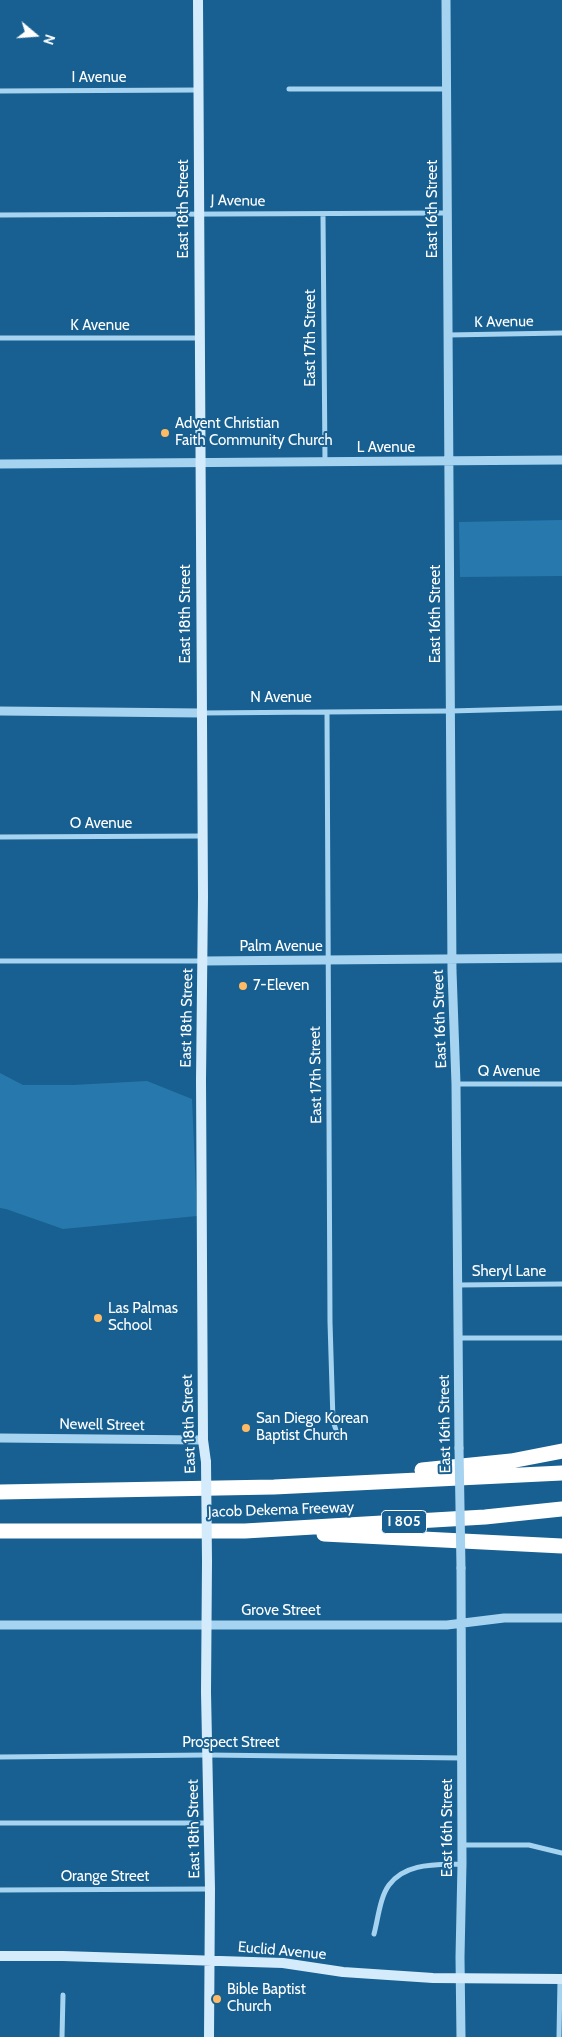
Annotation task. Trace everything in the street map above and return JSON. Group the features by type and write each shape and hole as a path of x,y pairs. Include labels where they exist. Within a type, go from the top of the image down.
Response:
{"highway":[{"path":"261,1487 331,1478 412,1472 510,1461 562,1451"},
{"name":"Jacob Dekema Freeway","path":"0,1492 261,1487 562,1473"},
{"name":"Jacob Dekema Freeway","path":"0,1531 245,1531 485,1517 562,1509"},
{"path":"245,1531 562,1546"}],"main road":[{"name":"East 18th Street","path":"198,0 203,961 201,1080 203,1440 206,1462 207,1562 205,1625 210,1889 209,2037"},
{"name":"Euclid Avenue","path":"0,1956 63,1956 283,1963 379,1975 433,1978 561,1979"}],"street":[{"name":"East 16th Street","path":"446,0 452,960 456,1084 462,1758 460,2037"},
{"path":"288,89 446,89"},
{"name":"I Avenue","path":"0,91 198,90"},
{"name":"J Avenue","path":"0,215 446,213"},
{"name":"East 17th Street","path":"323,215 325,462"},
{"name":"K Avenue","path":"447,336 562,333"},
{"name":"K Avenue","path":"0,338 199,338"},
{"name":"L Avenue","path":"0,464 562,460"},
{"name":"N Avenue","path":"0,711 201,713 562,708"},
{"name":"East 17th Street","path":"327,712 330,1322 333,1421 337,1433 341,1437"},
{"name":"O Avenue","path":"0,837 202,836"},
{"name":"Palm Avenue","path":"0,961 562,958"},
{"name":"Q Avenue","path":"456,1084 562,1084"},
{"name":"Sheryl Lane","path":"457,1285 562,1284"},
{"path":"458,1338 562,1338"},
{"name":"Newell Street","path":"0,1438 203,1440"},
{"name":"Grove Street","path":"0,1625 461,1624 504,1618 562,1618"},
{"name":"Prospect Street","path":"0,1757 208,1755 462,1758"},
{"path":"0,1823 209,1823"},
{"path":"462,1845 529,1845 562,1853"},
{"path":"374,1934 389,1885 402,1872 417,1867 462,1864"},
{"name":"Orange Street","path":"0,1890 210,1889"},
{"path":"560,2035 561,1979"},
{"path":"62,2037 63,1995"}],"shaded area":[{"path":"562,520 562,576 460,577 459,522"},
{"path":"0,1073 23,1085 73,1085 147,1081 192,1099 197,1216 63,1229 0,1208"}],"place":[{"name":"Advent Christian Faith Community Church","path":"165,433"},
{"name":"7-Eleven","path":"243,986"},
{"name":"Las Palmas School","path":"98,1318"},
{"name":"San Diego Korean Baptist Church","path":"246,1428"},
{"name":"Bible Baptist Church","path":"217,1999"}]}
